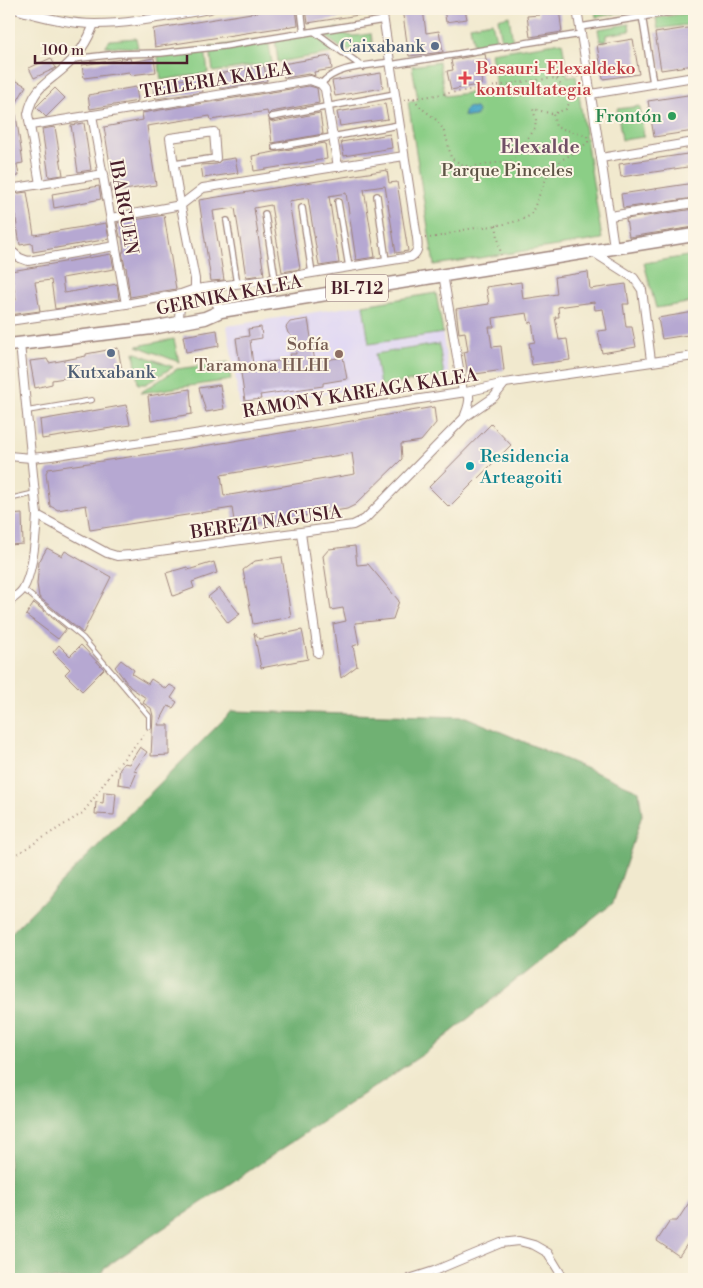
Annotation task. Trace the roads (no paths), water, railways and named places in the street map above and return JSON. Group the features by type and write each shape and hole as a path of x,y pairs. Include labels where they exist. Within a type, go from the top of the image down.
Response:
{"main road":[{"name":"GERNIKA KALEA","path":"14,345 152,328 205,318 222,311 694,235"}],"street":[{"path":"15,9 63,20 94,24 210,9"},
{"path":"301,9 304,33"},
{"path":"9,321 126,304 181,294 195,289 275,279 411,257 416,254 418,250 417,238 382,9"},
{"path":"577,9 602,158 614,247"},
{"path":"640,9 653,83"},
{"path":"338,167 325,89 321,84 326,78 341,71 390,64 690,9"},
{"path":"73,59 117,54 161,53 224,46 384,20"},
{"path":"40,184 28,114 30,103 39,88 64,69 73,59 89,38 94,24"},
{"path":"316,32 364,67"},
{"path":"591,94 694,77"},
{"name":"TEILERIA KALEA","path":"31,125 310,80 321,84"},
{"path":"272,117 395,98"},
{"name":"IBARGUEN","path":"92,115 126,304"},
{"path":"275,146 399,125"},
{"path":"174,164 216,158 214,132 170,138 174,164 195,279 195,289"},
{"path":"602,158 694,142"},
{"path":"111,218 182,205 203,188 404,156"},
{"path":"9,189 104,174"},
{"path":"377,196 386,261"},
{"path":"338,202 348,267"},
{"path":"610,216 694,203"},
{"path":"302,208 312,273"},
{"path":"265,214 275,279"},
{"path":"227,221 237,284"},
{"path":"9,240 10,250 20,258 28,261 115,246"},
{"path":"591,251 634,278 642,290 651,361"},
{"path":"443,274 463,392 469,395 470,398 465,417"},
{"path":"195,289 209,294 222,311"},
{"path":"179,323 179,308 183,298 195,289"},
{"path":"9,602 23,589 30,569 38,515 26,411 14,345"},
{"name":"RAMON Y KAREAGA KALEA","path":"9,456 31,458 227,430 482,389 505,383 694,356"},
{"name":"BEREZI NAGUSIA","path":"38,515 107,553 118,556 353,525 365,519 465,417 481,404 494,397 505,383"},
{"path":"481,404 485,395 482,389"},
{"path":"301,533 318,653"},
{"path":"409,1279 434,1271 501,1243 519,1242 534,1245 548,1253 562,1276 566,1279"}],"lane":[{"path":"26,411 92,400"},
{"path":"9,500 35,493"},
{"path":"23,589 83,638 149,716 149,727"}],"water":[{"path":"469,107 476,108 478,111 476,116 464,116 464,111"}],"place":[{"name":"Caixabank","path":"435,46"},
{"name":"Basauri-Elexaldeko kontsultategia","path":"465,78"},
{"name":"Frontón","path":"672,116"},
{"name":"Kutxabank","path":"111,353"},
{"name":"Sofía Taramona HLHI","path":"339,354"},
{"name":"Residencia Arteagoiti","path":"470,466"}],"district":[{"name":"Elexalde","path":"540,146"}],"park label":[{"name":"Parque Pinceles","path":"507,170"}]}
